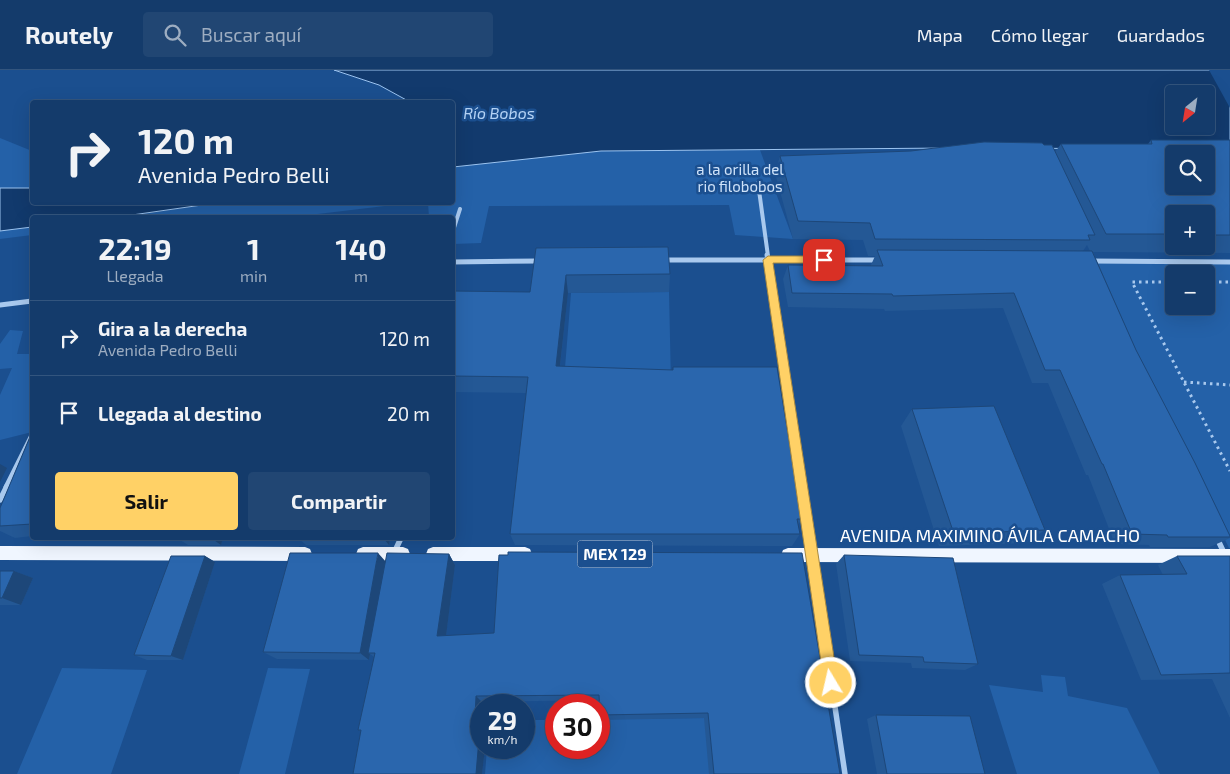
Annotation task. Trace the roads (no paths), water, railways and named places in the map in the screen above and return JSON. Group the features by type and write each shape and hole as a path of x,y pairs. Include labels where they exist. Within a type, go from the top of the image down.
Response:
{"main road":[{"path":"0,553 317,554"},
{"path":"346,554 392,559 418,554 543,554"},
{"name":"AVENIDA MAXIMINO ÁVILA CAMACHO","path":"772,555 1228,556"}],"street":[{"path":"758,183 845,774"},
{"path":"455,224 460,208"},
{"path":"1084,253 1092,269"},
{"path":"659,260 884,260"},
{"path":"455,262 541,261"},
{"path":"1088,261 1230,262"},
{"path":"0,305 30,301"},
{"path":"0,500 30,439"},
{"path":"1213,529 1228,556"},
{"path":"392,559 400,540"}],"water":[{"name":"Río Bobos","path":"334,70 1230,70 1230,149 1215,149 1215,145 1165,145 1165,149 948,148 601,151 455,167 455,100 406,100 379,85"},
{"path":"0,188 30,188 30,205 202,205 132,215 30,215 30,227 0,231"}],"park label":[{"name":"a la orilla del rio filobobos","path":"740,178"}]}
